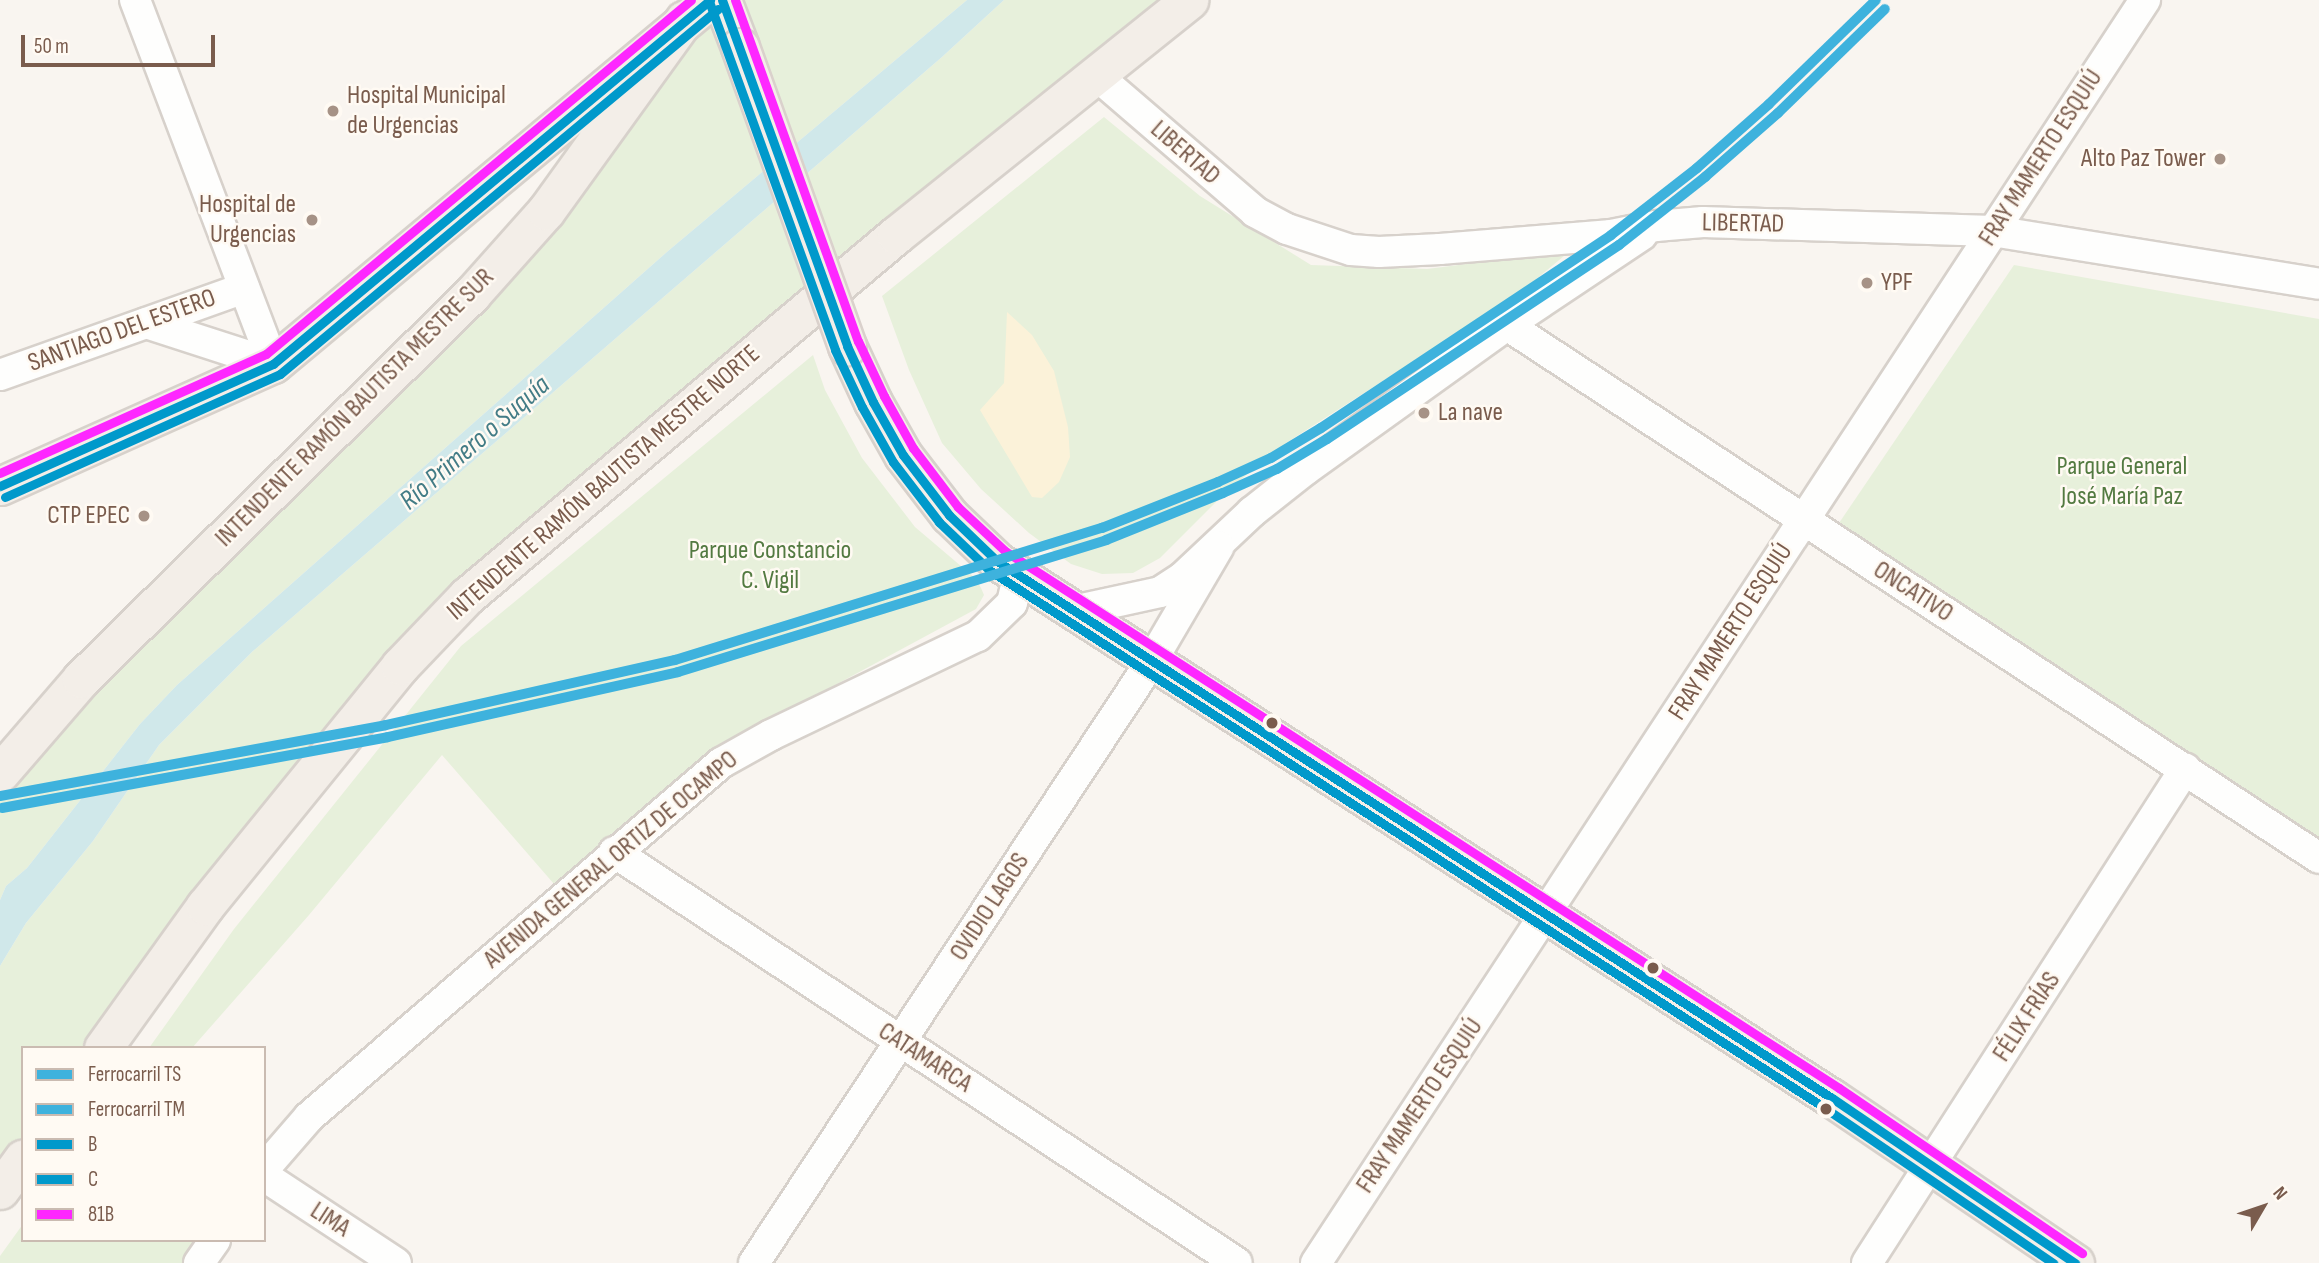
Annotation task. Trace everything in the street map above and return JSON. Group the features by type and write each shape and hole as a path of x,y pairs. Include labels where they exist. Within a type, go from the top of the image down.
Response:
{"main road":[{"path":"722,0 847,346 873,402 903,455 949,515 997,561 1548,913 2075,1263"},
{"name":"INTENDENTE RAMÓN BAUTISTA MESTRE NORTE","path":"104,1046 205,906 400,666 467,596 896,235 1189,0"},
{"path":"0,486 272,364 306,339 697,10"},
{"name":"INTENDENTE RAMÓN BAUTISTA MESTRE SUR","path":"0,773 81,679 472,293 545,211 697,10"},
{"path":"0,1190 21,1161"}],"street":[{"path":"135,0 272,364"},
{"name":"FRAY MAMERTO ESQUIÚ","path":"1315,1263 1548,913 2144,0"},
{"name":"LIBERTAD","path":"1096,75 1255,212 1287,229 1351,250 1428,250 1611,236 1656,226 1703,222 1993,231 2319,284"},
{"name":"OVIDIO LAGOS","path":"1073,611 1160,592 1183,577 1219,546 1252,512 1305,470 1507,325 1656,226"},
{"name":"SANTIAGO DEL ESTERO","path":"0,375 244,288"},
{"path":"146,323 272,364"},
{"name":"ONCATIVO","path":"1507,325 2319,858"},
{"name":"OVIDIO LAGOS","path":"754,1263 1152,662 1219,546"},
{"name":"AVENIDA GENERAL ORTIZ DE OCAMPO","path":"266,1167 309,1117 720,763 771,735 978,636 1012,603 1018,576"},
{"name":"FÉLIX FRÍAS","path":"1867,1263 1932,1166 2185,769"},
{"name":"CATAMARCA","path":"614,852 1237,1263"},
{"name":"LIMA","path":"266,1177 396,1263"},
{"path":"200,1263 214,1242"}],"green space":[{"path":"710,0 967,0 668,251 177,685 140,724 27,868 6,886 0,900 0,773 288,476"},
{"path":"1004,0 1189,0 467,596 105,1046 21,1046 21,1161 0,1190 0,966 26,923 93,841 159,745 253,651 942,57"},
{"path":"1104,117 1200,196 1311,265 1427,269 1570,251 1517,295 1286,443 1228,490 1160,558 1133,573 1102,574 1071,564 1029,533 981,489 942,443 909,370 882,296"},
{"name":"Parque General José María Paz","path":"2014,265 2319,319 2319,846 1837,526"},
{"name":"Parque Constancio C. Vigil","path":"813,355 825,390 862,458 915,527 975,578 984,595 976,609 761,725 554,884 442,755 309,915 194,1046 150,1046 234,929 461,646"},
{"path":"21,1227 21,1242 214,1242 199,1263 0,1263 0,1256"}],"sand":[{"path":"1007,312 1032,335 1054,371 1068,427 1070,457 1059,482 1042,498 1032,497 980,410 1004,383"}],"water":[{"name":"Río Primero o Suquía","path":"967,0 1004,0 942,57 253,651 159,745 93,841 26,923 0,966 0,900 6,886 27,868 140,724 177,685 668,251"}],"rail line":[{"name":"TS","path":"0,796 386,725 675,660 1102,528 1218,482 1271,458 1321,428 1611,235 1697,168 1769,104 1876,0"},
{"name":"TM","path":"2,808 388,737 678,672 1106,540 1223,493 1277,469 1327,439 1619,245 1705,177 1778,113 1885,9"}],"transit line":[{"name":"81B","path":"0,473 266,354 691,0"},
{"name":"B","path":"0,486 273,364 710,0"},
{"name":"B","path":"722,0 847,346 873,402 903,455 949,515 997,561 1832,1098 2075,1263"},
{"name":"81B","path":"735,0 858,341 884,396 913,448 958,507 1005,551 1839,1088 2082,1253"},
{"name":"C","path":"710,4 835,350 862,407 893,462 939,522 989,570 1825,1108 2053,1263"},
{"name":"C","path":"5,497 280,374 718,9"}],"place":[{"name":"Hospital Municipal de Urgencias","path":"333,111"},
{"name":"Alto Paz Tower","path":"2220,159"},
{"name":"Hospital de Urgencias","path":"312,220"},
{"name":"YPF","path":"1867,283"},
{"name":"La nave","path":"1424,413"},
{"name":"CTP EPEC","path":"144,516"}]}
